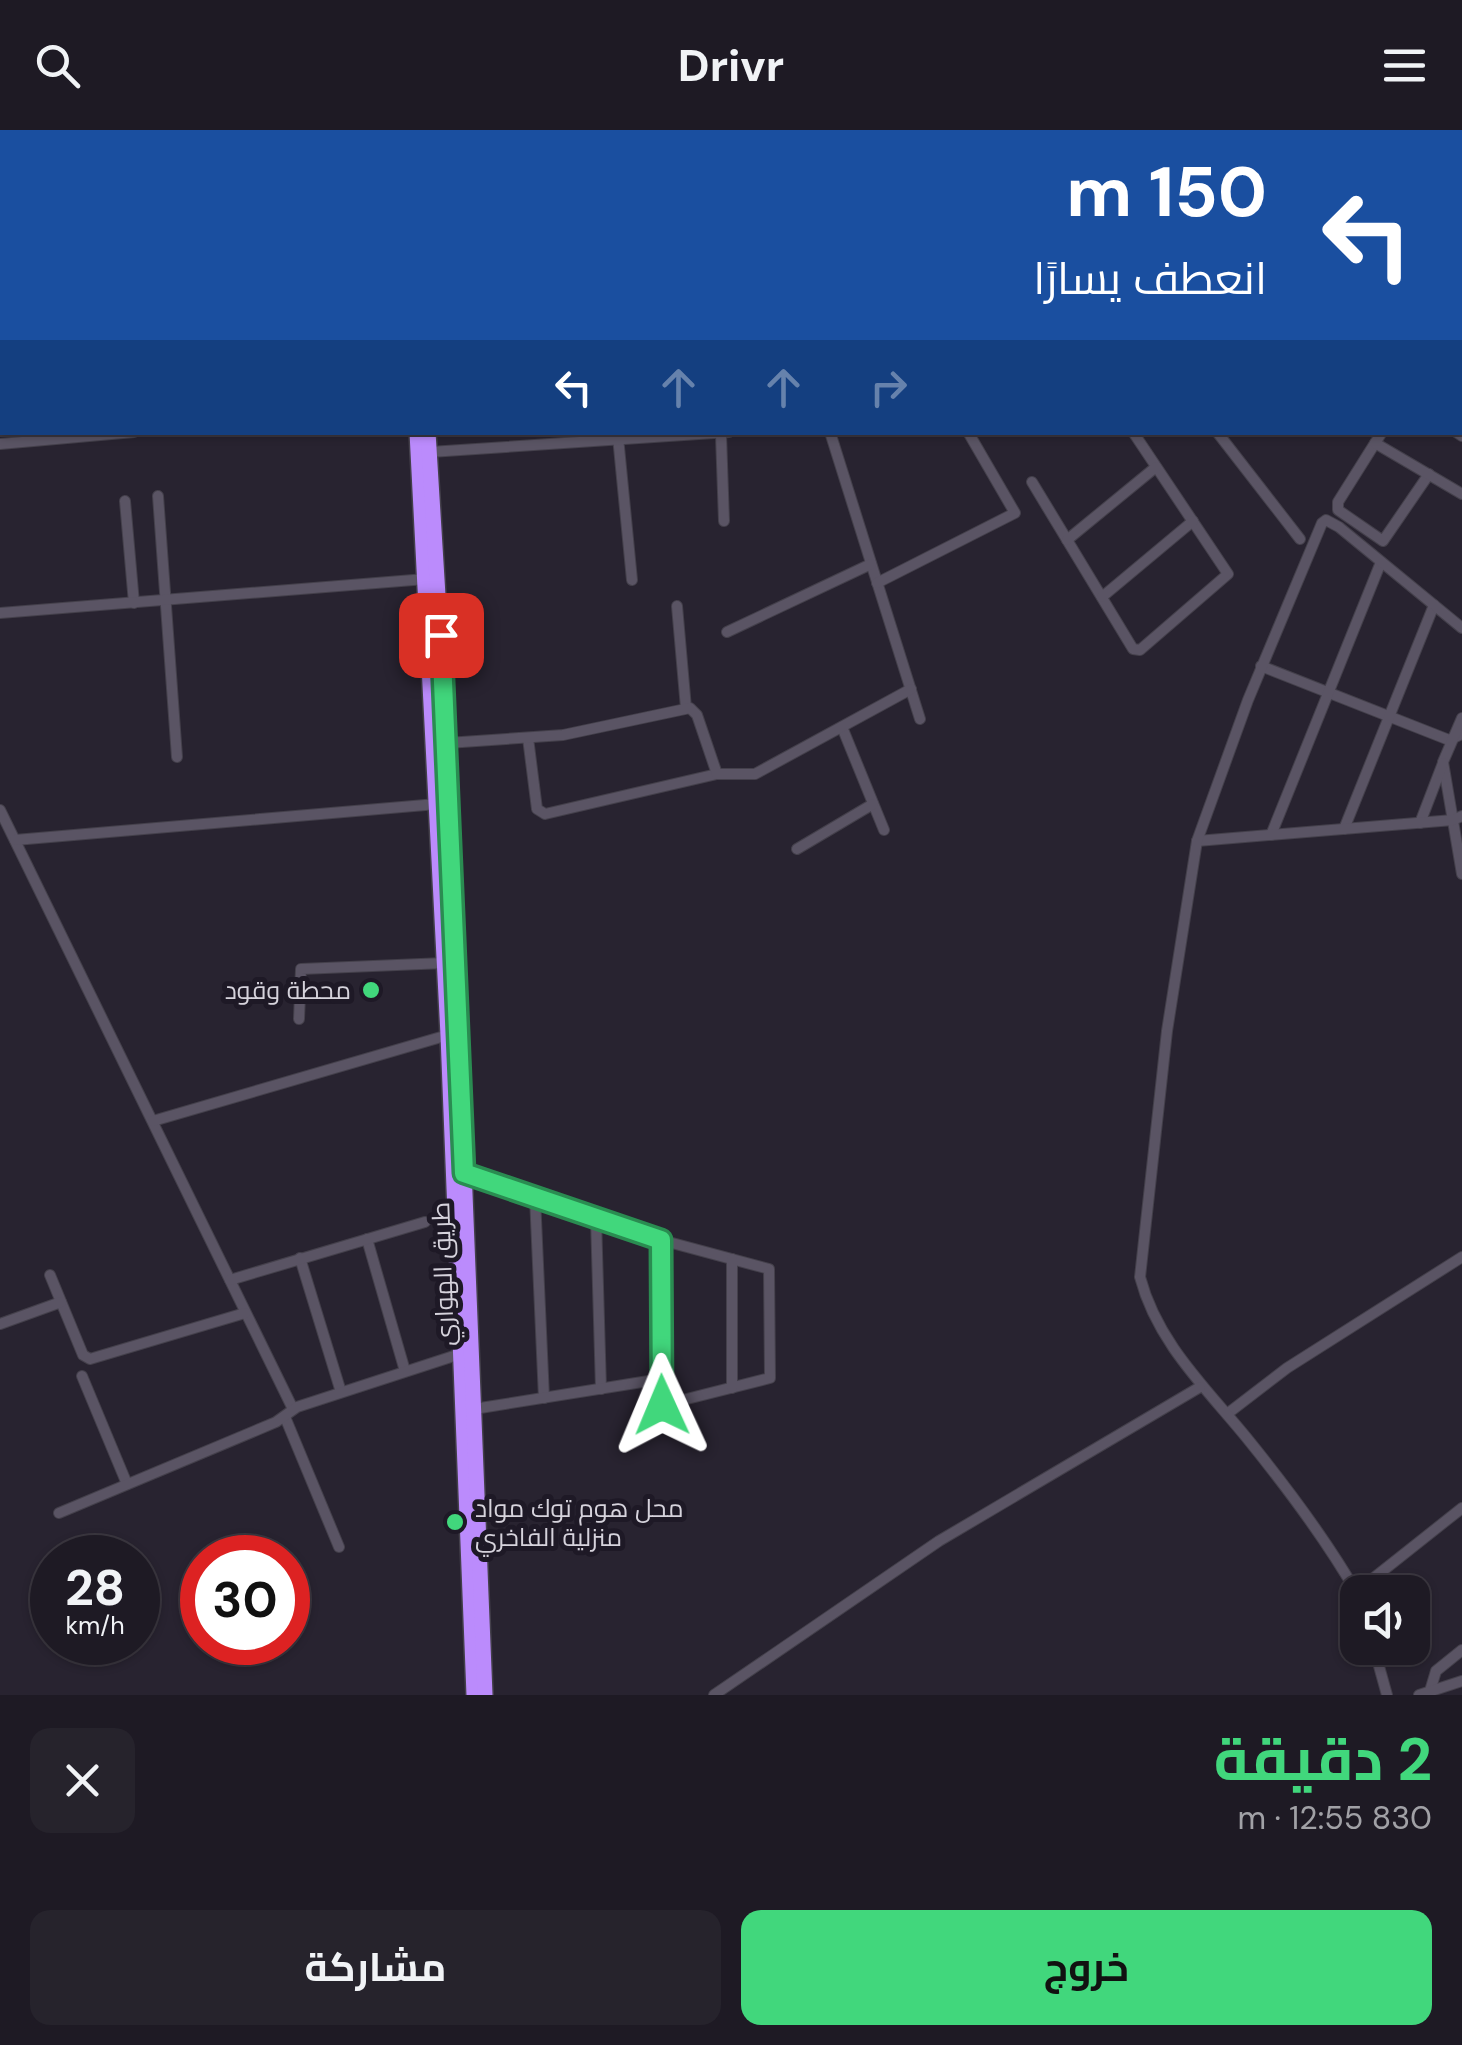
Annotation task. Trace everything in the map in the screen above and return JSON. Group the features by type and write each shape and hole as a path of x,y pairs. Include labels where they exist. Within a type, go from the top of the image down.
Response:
{"highway":[{"name":"طريق الهواري","path":"417,435 460,1354 486,1695"},
{"name":"طريق الهواري","path":"428,435 447,743 474,1409 474,1695"}],"street":[{"path":"0,444 100,435"},
{"path":"430,452 698,435"},
{"path":"724,520 725,435"},
{"path":"831,435 920,718"},
{"path":"877,582 1015,513 970,435"},
{"path":"1032,482 1134,649 1140,650 1228,576 1135,435"},
{"path":"1219,435 1300,539"},
{"path":"618,438 632,580"},
{"path":"1429,474 1386,539 1377,540 1337,506 1378,438 1462,494"},
{"path":"1067,540 1156,467"},
{"path":"158,496 177,757"},
{"path":"125,501 134,604"},
{"path":"1102,597 1193,521"},
{"path":"1343,1575 1227,1414 1200,1387 1146,1301 1140,1278 1166,1031 1197,841 1262,666 1322,523 1331,521 1462,628"},
{"path":"1271,835 1380,562"},
{"path":"727,632 872,564"},
{"path":"0,612 426,579"},
{"path":"1344,829 1434,605"},
{"path":"677,606 686,708 697,716 717,774"},
{"path":"1262,666 1449,740 1462,734"},
{"path":"528,738 537,808 545,814 717,774 755,774 911,690"},
{"path":"447,743 564,736 686,708"},
{"path":"1420,823 1449,740 1462,718"},
{"path":"842,727 884,830"},
{"path":"1443,762 1458,818 1462,874"},
{"path":"15,840 437,804"},
{"path":"797,849 872,804"},
{"path":"0,810 246,1313 289,1413 339,1547"},
{"path":"1197,841 1458,818"},
{"path":"299,1019 301,969 444,963"},
{"path":"153,1121 448,1035"},
{"path":"464,1173 661,1240 766,1267 771,1275 771,1376 667,1407 662,1402 661,1240"},
{"path":"535,1197 544,1398"},
{"path":"596,1218 601,1389"},
{"path":"230,1280 425,1222"},
{"path":"367,1239 405,1371"},
{"path":"1227,1414 1286,1368 1462,1257"},
{"path":"300,1258 341,1392"},
{"path":"732,1259 732,1388"},
{"path":"50,1275 82,1355 90,1360 246,1313"},
{"path":"0,1324 61,1302"},
{"path":"59,1513 341,1392 460,1354"},
{"path":"82,1376 127,1484"},
{"path":"474,1409 662,1379"},
{"path":"714,1695 939,1542 1200,1387"},
{"path":"1380,1575 1462,1508"},
{"path":"1424,1693 1439,1668 1462,1650"},
{"path":"1379,1665 1387,1695"},
{"path":"1424,1693 1462,1681"}],"place":[{"name":"محطة وقود","path":"371,990"},
{"name":"محل هوم توك مواد منزلية الفاخري","path":"455,1522"}],"route":[{"path":"441,635 464,1173 661,1240 662,1405"}]}
